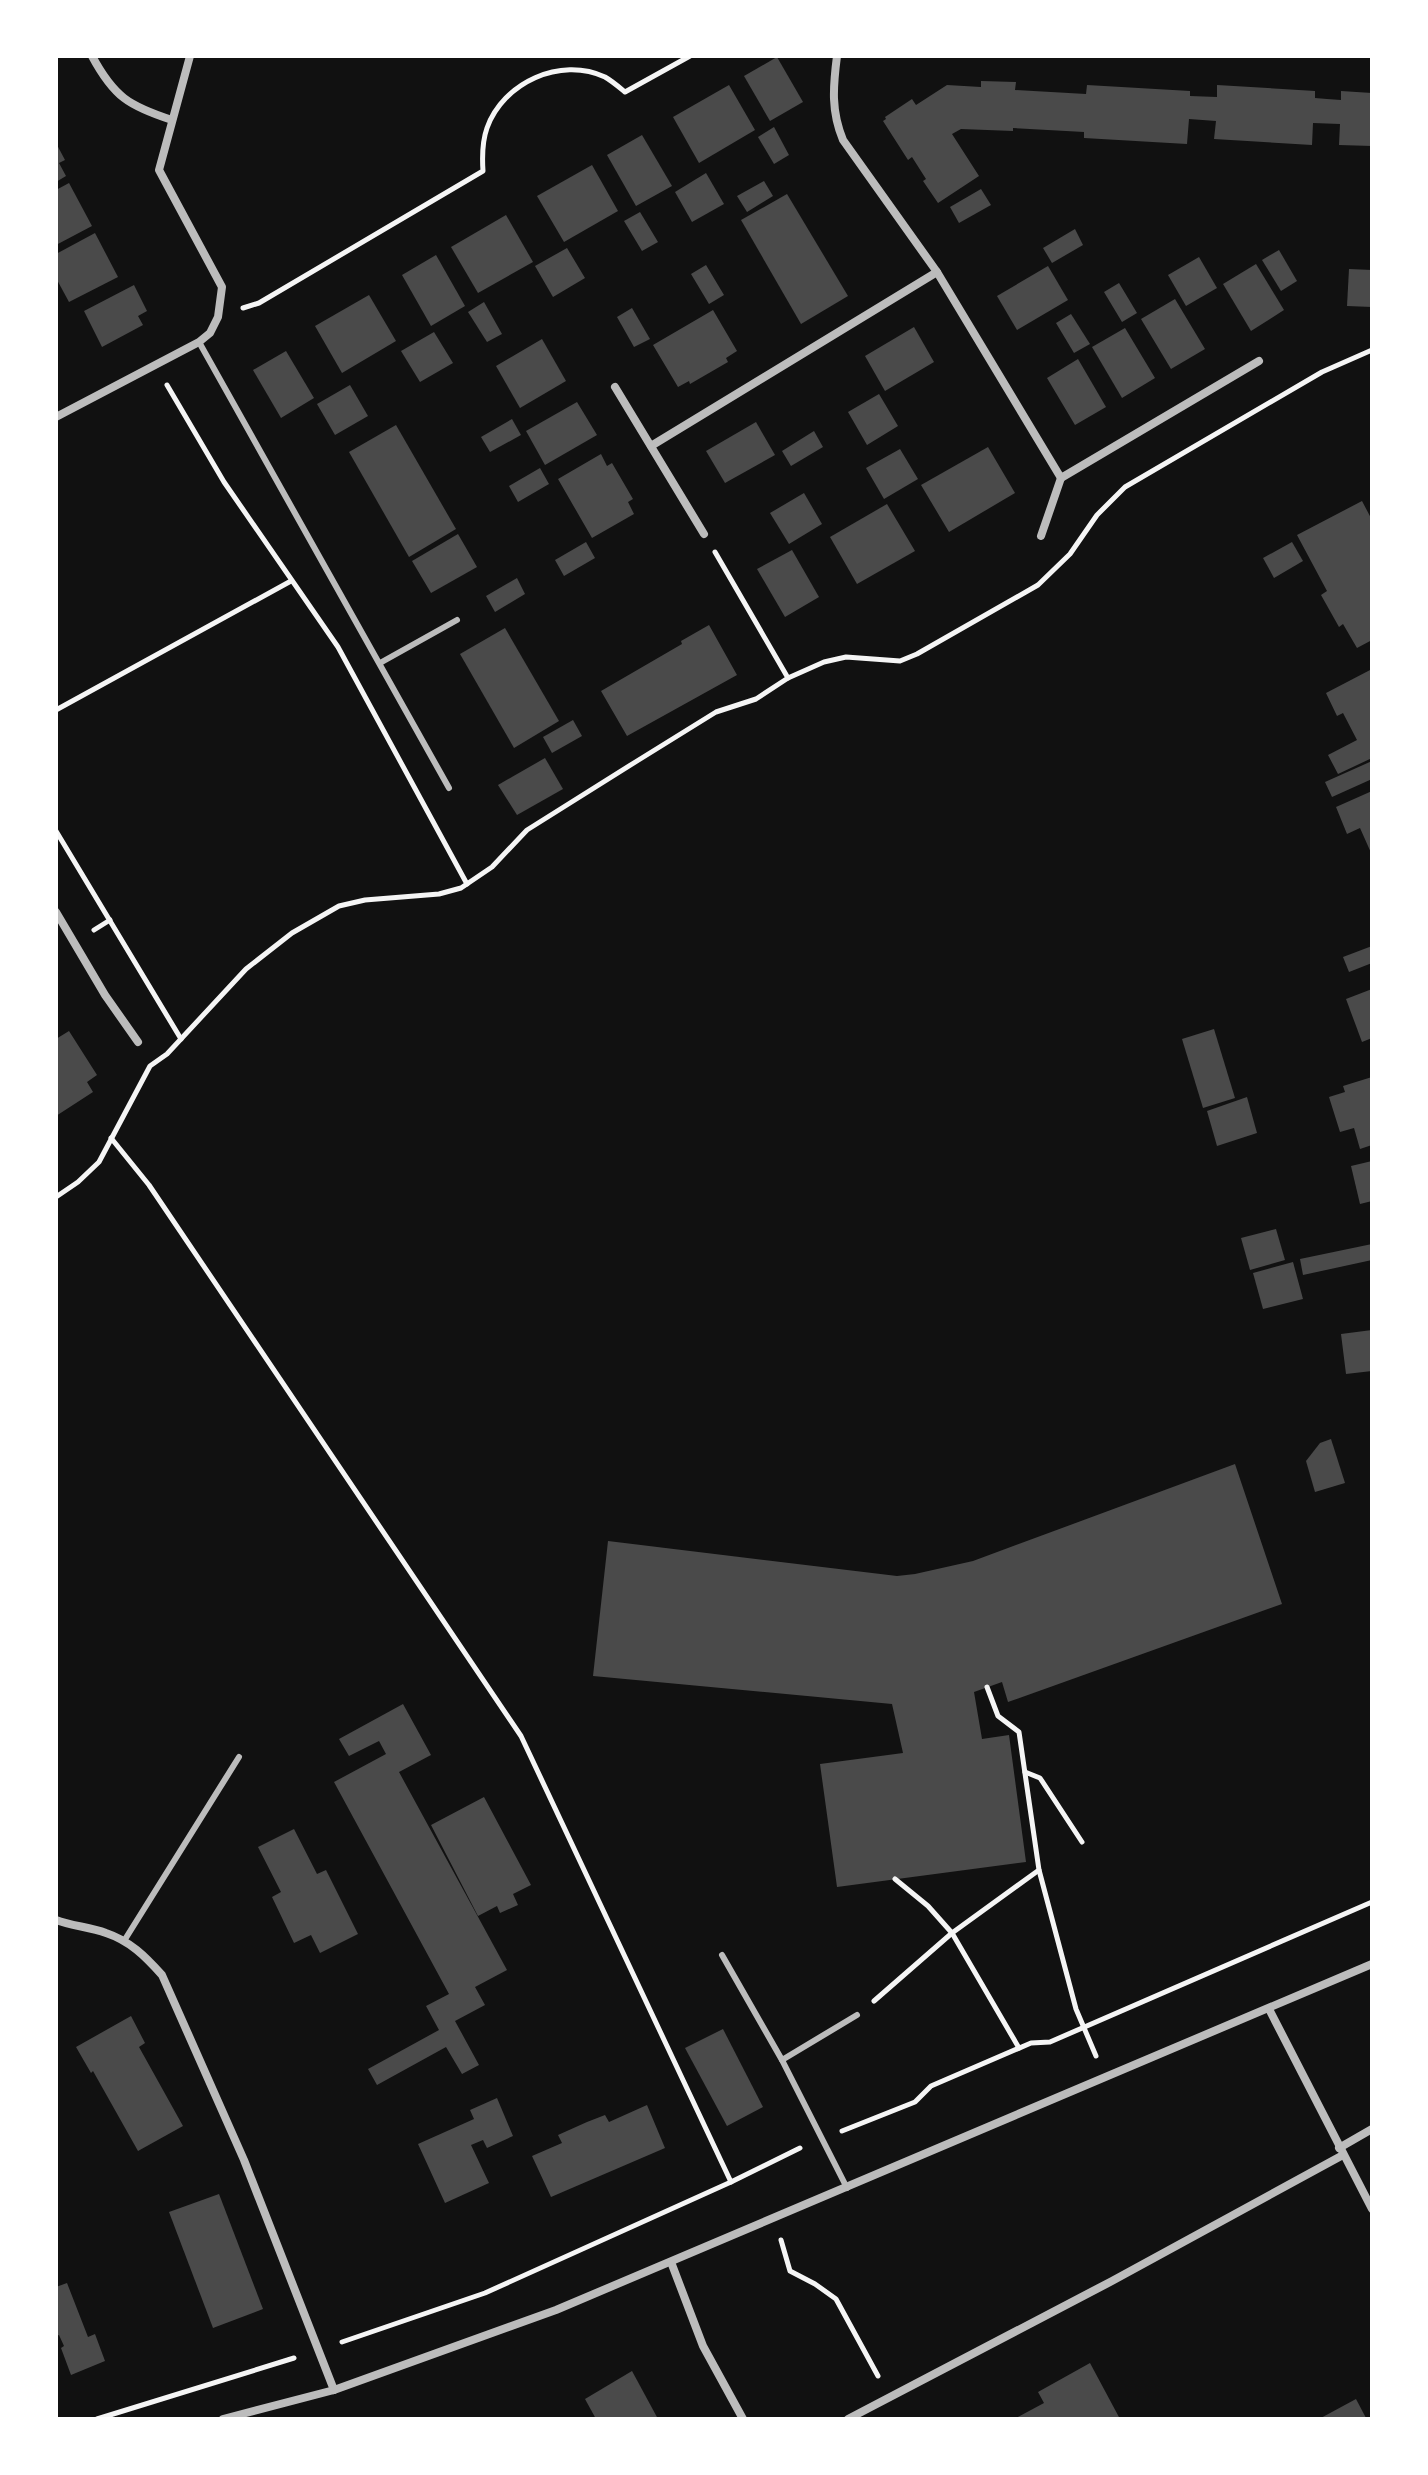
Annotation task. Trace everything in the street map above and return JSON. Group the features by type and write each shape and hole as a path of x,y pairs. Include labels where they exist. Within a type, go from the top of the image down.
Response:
{"street":[{"path":"92,56 105,81 120,97 135,107 172,120"},
{"path":"56,417 199,342 210,333 218,317 222,287 159,170 190,56"},
{"path":"837,56 833,101 843,140 937,272 1061,478"},
{"path":"651,446 937,272"},
{"path":"1041,536 1061,478 1259,361"},
{"path":"615,387 704,534"},
{"path":"56,912 105,995 138,1042"},
{"path":"56,1920 104,1932 124,1941 141,1952 162,1975 244,2160 334,2390"},
{"path":"223,2419 334,2390 556,2310 1372,1964"},
{"path":"1269,2009 1372,2209"},
{"path":"848,2419 1112,2281 1341,2151 1372,2129"},
{"path":"671,2262 703,2346 743,2419"}],"lane":[{"path":"199,342 449,788"},
{"path":"380,663 457,620"},
{"path":"124,1941 239,1757"},
{"path":"722,1955 782,2060 847,2189"},
{"path":"782,2060 857,2015"}],"path":[{"path":"218,317 259,303 483,171 482,152 494,114 502,101 527,81 557,71 583,71 605,77 625,92 690,56"},
{"path":"56,1197 99,1162 150,1066 181,1039 254,962 292,933 339,906 365,900 455,891 492,867 527,830 716,712 756,699 788,678 835,659 864,657 900,661 917,654 1038,585 1070,554 1097,515 1125,487 1322,372 1372,350"},
{"path":"156,366 224,482 338,647 467,884"},
{"path":"704,534 788,678"},
{"path":"56,710 291,581"},
{"path":"56,831 181,1039"},
{"path":"111,1138 149,1185 521,1736 731,2182"},
{"path":"987,1687 998,1716 1019,1732 1039,1870 1076,2009 1106,2078"},
{"path":"1024,1772 1040,1778 1082,1842"},
{"path":"857,2015 952,1933 1039,1870"},
{"path":"895,1879 928,1906 952,1933 1019,2048"},
{"path":"97,2419 318,2350 485,2293 822,2139 915,2102 931,2086 1031,2043 1050,2042 1084,2028 1372,1902"},
{"path":"775,2218 790,2271 836,2299 890,2397"}],"building":[{"path":"777,57 803,102 770,121 744,76"},
{"path":"981,81 1016,82 1015,90 1086,94 1087,85 1190,91 1190,96 1217,97 1217,85 1315,91 1315,98 1341,100 1341,91 1372,93 1372,146 1339,145 1340,124 1313,123 1312,145 1214,139 1216,121 1189,119 1187,144 1084,138 1084,132 961,129 952,134 979,176 938,203 912,157 908,160 883,121 912,99 916,105 947,85 981,87"},
{"path":"729,85 755,130 699,163 673,117"},
{"path":"774,127 789,155 774,164 758,137"},
{"path":"642,135 672,186 636,206 607,155"},
{"path":"56,143 65,160 59,163 66,176 56,182"},
{"path":"592,165 618,211 564,242 537,196"},
{"path":"706,173 724,204 692,222 675,192"},
{"path":"764,181 773,196 747,212 737,196"},
{"path":"69,183 92,226 56,245 56,190"},
{"path":"981,189 991,205 959,223 950,207"},
{"path":"787,194 848,296 801,324 741,220"},
{"path":"640,212 658,242 642,251 624,221"},
{"path":"506,215 533,262 478,293 451,247"},
{"path":"1075,229 1083,245 1052,263 1043,248"},
{"path":"95,233 118,277 69,302 56,278 56,254"},
{"path":"567,248 585,278 553,297 535,266"},
{"path":"1279,250 1297,281 1281,291 1262,260"},
{"path":"436,255 465,306 431,326 402,275"},
{"path":"1199,257 1217,288 1186,306 1168,275"},
{"path":"1256,264 1284,310 1251,331 1223,284"},
{"path":"706,265 724,295 709,304 691,274"},
{"path":"1048,266 1068,300 1017,330 997,296"},
{"path":"1349,269 1372,270 1372,307 1347,306"},
{"path":"1119,283 1137,313 1122,322 1104,292"},
{"path":"134,285 147,311 138,316 143,325 102,347 84,311"},
{"path":"369,295 396,341 342,373 315,326"},
{"path":"1175,299 1205,349 1171,369 1141,319"},
{"path":"484,302 502,334 487,342 468,312"},
{"path":"632,308 650,339 634,347 617,317"},
{"path":"713,310 737,351 726,358 728,362 690,384 689,381 678,387 653,345"},
{"path":"1071,314 1090,344 1074,353 1056,323"},
{"path":"914,327 934,362 885,391 865,356"},
{"path":"1125,328 1155,378 1122,398 1092,347"},
{"path":"434,332 453,363 420,382 401,351"},
{"path":"542,339 566,381 520,408 496,366"},
{"path":"286,351 314,398 281,418 253,370"},
{"path":"1078,359 1106,407 1075,425 1047,378"},
{"path":"350,385 368,416 335,435 317,404"},
{"path":"879,394 898,426 867,445 848,412"},
{"path":"577,402 597,435 545,465 526,431"},
{"path":"512,419 521,435 490,452 481,437"},
{"path":"756,422 775,455 725,483 706,451"},
{"path":"396,425 456,529 409,557 349,452"},
{"path":"814,431 823,447 791,466 782,451"},
{"path":"988,447 1015,493 949,532 921,485"},
{"path":"900,449 918,479 884,499 866,468"},
{"path":"601,454 607,466 612,463 633,499 628,502 634,514 592,538 558,479"},
{"path":"540,468 549,484 518,502 509,486"},
{"path":"804,493 822,524 789,544 770,513"},
{"path":"1362,501 1372,520 1372,640 1357,648 1343,624 1339,627 1321,595 1327,591 1297,535"},
{"path":"887,504 915,551 857,584 830,537"},
{"path":"458,534 477,567 431,593 412,561"},
{"path":"586,542 595,558 564,576 555,560"},
{"path":"1292,542 1303,561 1274,578 1263,558"},
{"path":"792,550 819,597 785,617 757,569"},
{"path":"517,578 525,594 495,612 486,596"},
{"path":"709,625 737,675 627,736 601,691"},
{"path":"505,628 559,721 514,748 460,654"},
{"path":"1372,669 1372,758 1338,774 1328,755 1357,740 1343,713 1337,716 1326,693"},
{"path":"573,720 582,736 552,753 543,737"},
{"path":"545,758 563,789 517,815 498,785"},
{"path":"1372,761 1372,779 1332,797 1325,782"},
{"path":"1372,791 1372,855 1360,828 1347,834 1336,807"},
{"path":"1372,946 1372,963 1349,972 1343,957"},
{"path":"1372,989 1372,1038 1362,1042 1346,999"},
{"path":"1214,1029 1235,1098 1203,1108 1182,1039"},
{"path":"69,1031 97,1075 87,1082 93,1092 56,1116 56,1039"},
{"path":"1372,1077 1372,1145 1360,1149 1354,1128 1340,1132 1329,1097 1345,1092 1343,1086"},
{"path":"1247,1097 1257,1133 1217,1146 1207,1111"},
{"path":"1372,1161 1372,1201 1360,1204 1351,1166"},
{"path":"1276,1229 1285,1260 1250,1270 1241,1238"},
{"path":"1372,1244 1372,1260 1303,1275 1300,1259"},
{"path":"1293,1262 1303,1299 1263,1309 1253,1273"},
{"path":"1372,1330 1372,1371 1346,1374 1341,1334"},
{"path":"1331,1439 1345,1483 1315,1492 1306,1461 1320,1443"},
{"path":"1235,1464 1282,1604 1008,1702 1002,1682 974,1692 982,1739 1009,1735 1026,1862 837,1887 820,1764 903,1753 892,1704 593,1676 608,1541 897,1576 915,1574 973,1561"},
{"path":"403,1704 431,1755 399,1772 507,1970 475,1987 485,2005 455,2021 479,2065 462,2074 446,2047 377,2085 368,2069 439,2030 426,2006 449,1994 334,1782 386,1754 379,1741 349,1756 339,1739"},
{"path":"484,1797 531,1885 513,1894 518,1905 500,1913 497,1906 478,1916 431,1825"},
{"path":"294,1829 317,1874 326,1870 358,1934 320,1953 311,1935 294,1943 272,1897 281,1892 258,1847"},
{"path":"131,2016 145,2043 139,2047 183,2126 138,2151 76,2047"},
{"path":"723,2029 763,2107 727,2126 685,2048"},
{"path":"497,2098 513,2136 487,2148 483,2140 471,2145 489,2183 445,2203 418,2144 474,2119 470,2110"},
{"path":"647,2105 665,2148 551,2197 532,2156 562,2143 558,2135 587,2122 605,2115 609,2122"},
{"path":"219,2194 263,2309 213,2328 169,2212"},
{"path":"67,2283 88,2337 95,2334 105,2361 71,2375 61,2348 64,2346 59,2335 56,2336 56,2287"},
{"path":"1090,2363 1120,2419 1014,2419 1044,2403 1038,2392"},
{"path":"632,2371 658,2419 596,2419 585,2399"},
{"path":"1356,2399 1366,2418 1319,2419"}]}
